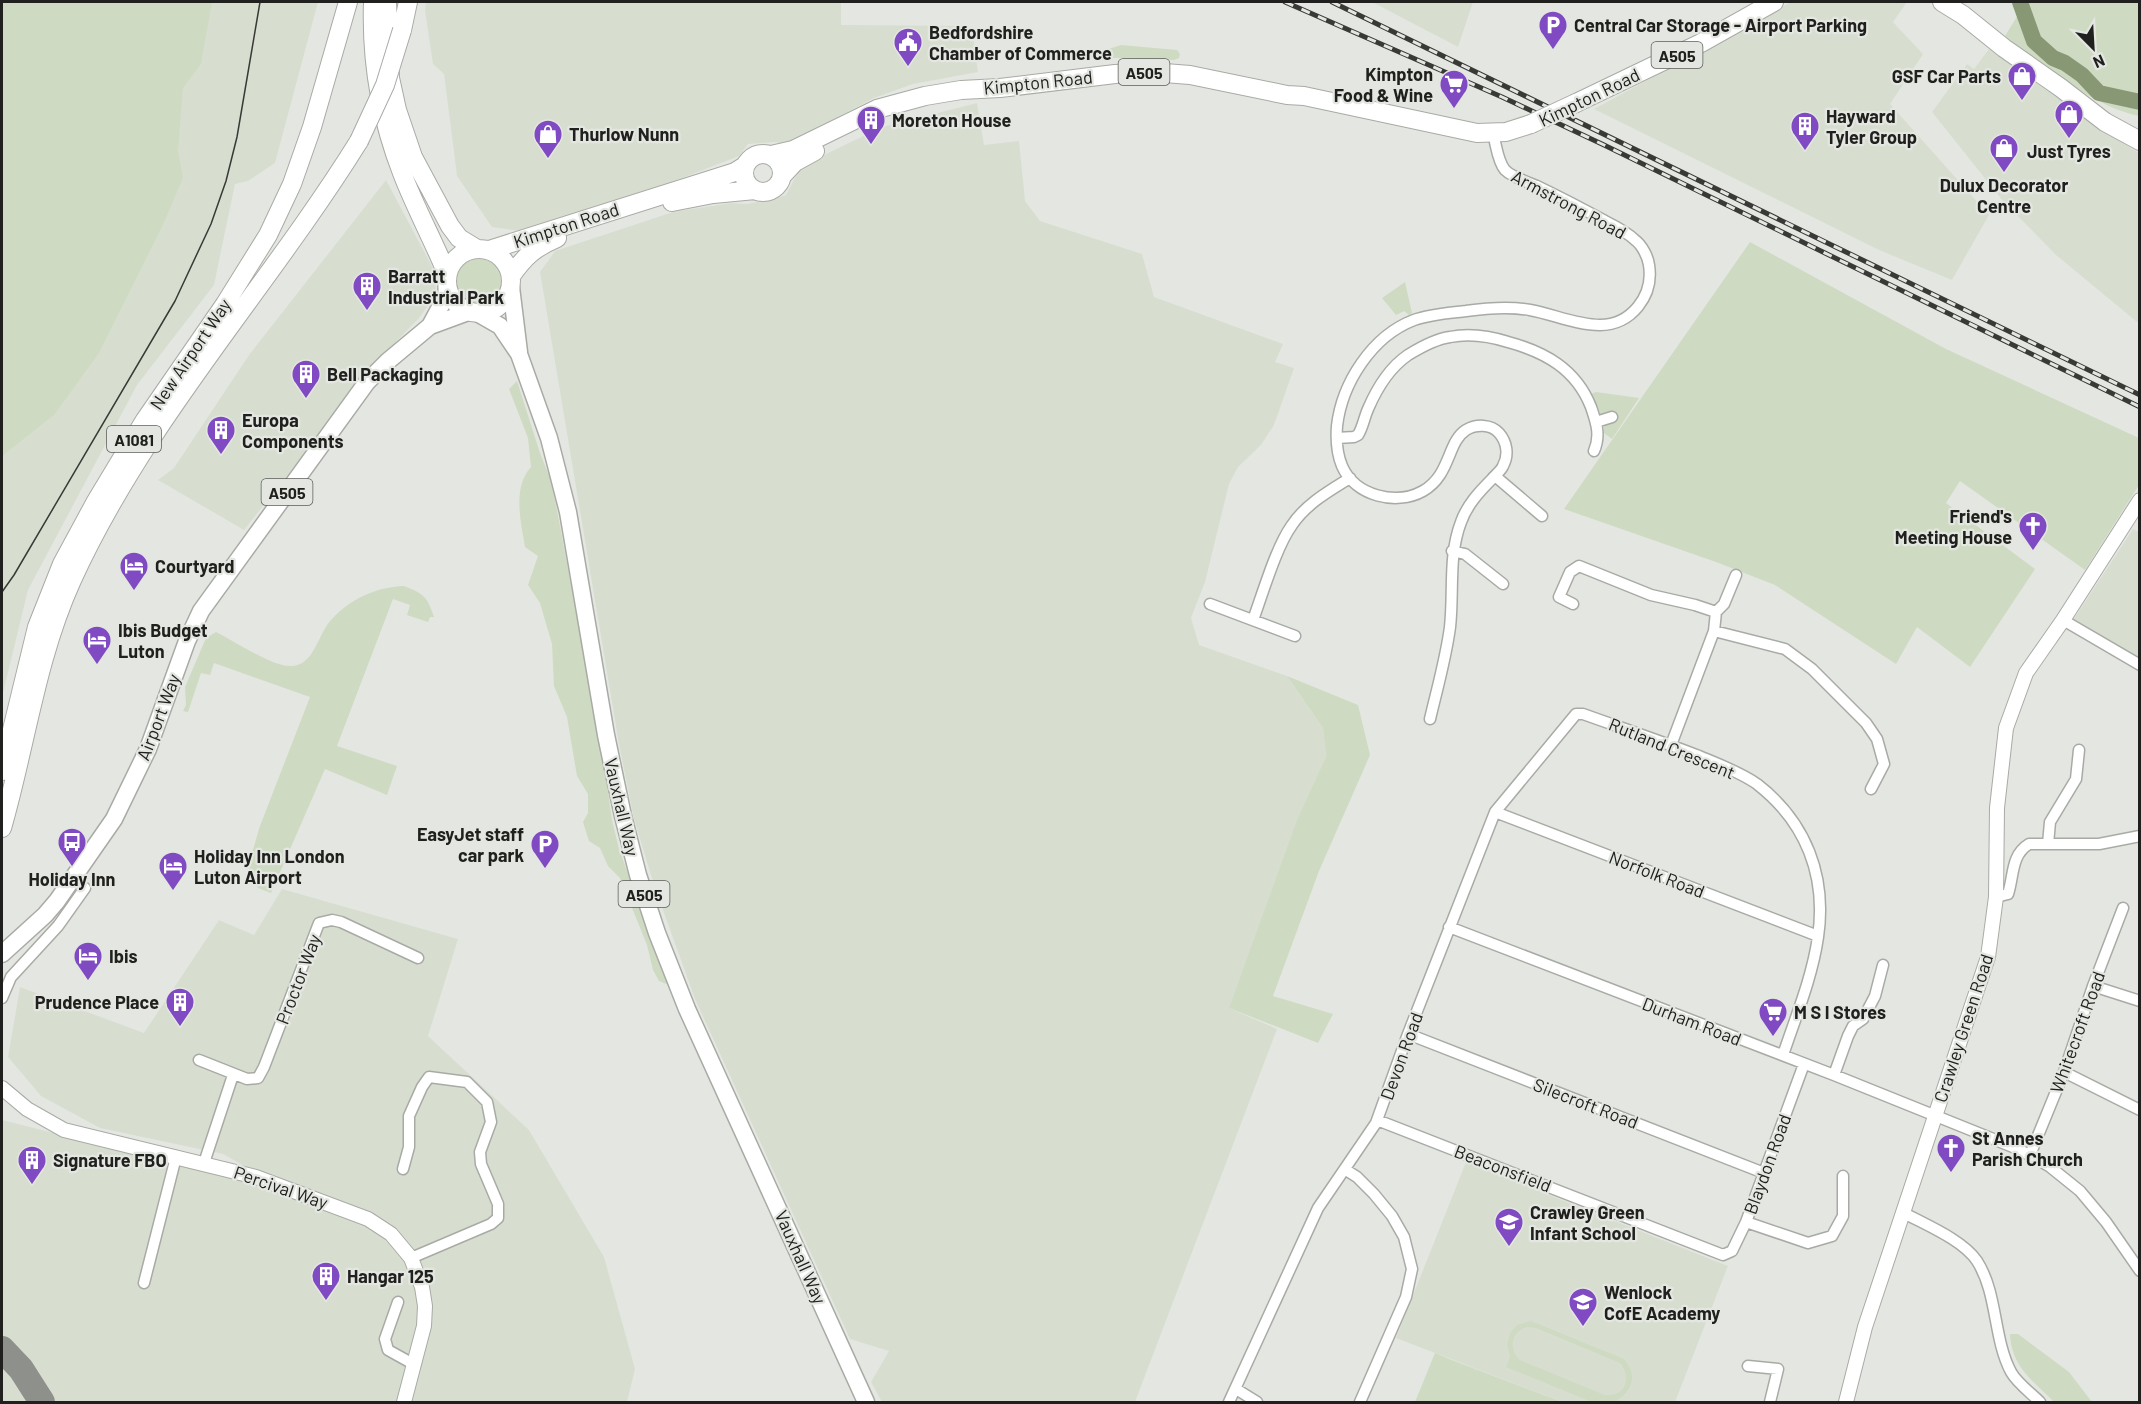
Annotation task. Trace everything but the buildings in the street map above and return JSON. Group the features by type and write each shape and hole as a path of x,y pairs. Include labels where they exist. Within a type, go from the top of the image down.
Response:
{"highway":[{"name":"New Airport Way","path":"2,771 37,627 62,564 95,503 145,420 225,304 280,213 312,127 348,2"},
{"path":"373,2 373,44 382,109 402,174 454,302 473,313 496,309 503,303 511,282 504,260 467,244 450,226 413,157 390,78 387,2"},
{"name":"New Airport Way","path":"2,828 43,657 59,612 89,547 109,509 176,402 335,179 359,141 385,85 408,2"},
{"name":"Kimpton Road","path":"771,155 793,150 877,109 925,96 961,90 1152,72 1190,75 1287,95 1304,96 1477,133 1506,132 1531,124 1701,44 1774,2"},
{"path":"1942,2 1963,15 2105,122 2139,141"},
{"name":"Kimpton Road","path":"1287,95 1300,106 1475,141 1495,142 1523,133 1531,124"},
{"name":"Kimpton Road","path":"782,176 795,162 881,118 897,104"},
{"path":"764,153 771,155 780,164 782,176 779,184 765,192 755,190 750,187 744,177 746,165 755,155 764,153"},
{"name":"Kimpton Road","path":"483,250 735,172 746,165"},
{"name":"Kimpton Road","path":"511,282 525,256 559,237 678,200 755,190"},
{"path":"447,280 451,264 458,256 467,251 483,250"}],"main road":[{"name":"Airport Way","path":"2,954 9,940 45,915 79,884 148,749 187,641 201,611 367,382 430,326 443,303 447,280"},
{"name":"Vauxhall Way","path":"511,282 519,354"},
{"name":"Airport Way","path":"430,326 473,313"},
{"name":"Vauxhall Way","path":"473,313 500,326 519,354 549,438 561,481 606,735 623,816 638,875 657,933 692,1019 866,1402"}],"street":[{"name":"Armstrong Road","path":"1350,478 1343,469 1338,454 1340,407 1355,374 1371,352 1383,340 1411,321 1425,316 1500,308 1530,310 1583,324 1600,325 1623,320 1632,314 1644,299 1648,289 1649,263 1636,240 1577,205 1506,171 1497,153 1495,142"},
{"path":"1337,438 1358,435 1383,379 1405,357 1437,340 1464,335 1494,338 1537,351 1553,359 1576,380 1588,401 1598,434 1594,451"},
{"path":"1596,422 1612,417"},
{"path":"1253,620 1290,526 1313,502 1350,478 1364,490 1380,497 1398,499 1411,496 1435,482 1464,431 1480,426 1492,428 1505,442 1507,452 1503,467 1469,504 1452,551 1450,630 1430,719"},
{"path":"1494,476 1542,516"},
{"name":"Crawley Green Road","path":"1846,1402 1865,1327 1988,957 1996,897 1997,808 2006,728 2026,673 2063,620 2139,500"},
{"name":"Crawley Green Road","path":"2121,529 2138,516"},
{"path":"1452,551 1465,554 1503,584"},
{"path":"1574,604 1559,597 1570,572 1579,566 1651,595 1716,612"},
{"path":"1671,745 1714,631 1716,612 1724,604 1736,575"},
{"path":"1210,604 1295,636"},
{"path":"2063,620 2139,666"},
{"path":"1714,631 1785,649 1812,669 1866,723 1877,739 1884,764 1871,789"},
{"name":"Rutland Crescent","path":"1576,714 1583,714 1724,766 1755,783 1782,805 1802,833 1815,866 1821,902 1818,936 1811,971 1783,1055"},
{"name":"Devon Road","path":"1229,1402 1306,1230 1318,1208 1346,1170 1377,1120 1408,1034 1495,812 1576,714"},
{"path":"2048,844 2050,822 2076,779 2079,750"},
{"name":"Norfolk Road","path":"1495,812 1818,936"},
{"path":"1996,897 2008,894 2016,857 2029,844 2099,844 2139,836"},
{"path":"2,998 11,976 58,926 79,884"},
{"name":"Whitecroft Road","path":"2030,1155 2064,1072 2093,987 2124,908"},
{"name":"Proctor Way","path":"200,1060 233,1075 247,1079 258,1078 319,923 333,920 341,922 418,958"},
{"name":"Durham Road","path":"1449,927 1834,1075 2030,1155 2061,1175 2089,1200 2139,1271"},
{"path":"1834,1075 1853,1026 1863,1019 1875,996 1883,965"},
{"path":"2093,987 2139,1001"},
{"name":"Silecroft Road","path":"1408,1034 1764,1173"},
{"name":"Blaydon Road","path":"1804,1064 1746,1222 1808,1243 1832,1236 1843,1216 1844,1176"},
{"path":"2064,1072 2139,1110"},
{"path":"204,1163 233,1075"},
{"path":"403,1169 409,1146 409,1116 429,1077 467,1082 487,1102 491,1122 480,1152 481,1164 498,1204 498,1218 491,1224 411,1258"},
{"name":"Percival Way","path":"2,1088 27,1109 64,1130 256,1177 368,1219 391,1234 411,1258 422,1287 425,1306 424,1326 404,1402"},
{"name":"Beaconsfield","path":"1377,1120 1723,1255 1732,1251 1746,1222"},
{"path":"144,1283 176,1157"},
{"path":"1346,1170 1358,1177 1392,1216 1404,1237 1412,1269 1406,1297 1360,1402"},
{"path":"1904,1213 1959,1244 1977,1261 1987,1284 2001,1350 2012,1374 2040,1402"},
{"path":"398,1302 385,1339 388,1350 414,1365"},
{"path":"1748,1366 1778,1369 1770,1402"},
{"path":"1236,1389 1257,1402"}],"shaded area":[{"path":"2,2 318,2 275,163 248,181 235,184 214,285 137,385 28,590 2,697"},
{"path":"426,2 841,2 841,25 969,26 973,35 978,72 913,84 874,98 786,144 776,142 748,144 739,156 672,182 520,231 492,227 457,176 444,74 433,64 425,11"},
{"path":"1372,2 1473,2 1458,47"},
{"path":"1791,2 1907,2 1893,22 1923,54 1890,104 1989,215 1952,280 1879,250 1594,109"},
{"path":"1989,49 2099,128 2139,153 2140,319 2137,322 2056,255 2003,201 1932,112 1967,64 1974,69"},
{"path":"977,103 984,145 1019,141 1025,201 1040,221 1142,254 1154,297 1283,344 1275,362 1294,368 1274,425 1261,445 1238,467 1229,484 1205,582 1191,618 1199,645 1287,676 1323,728 1326,757 1229,1008 1277,1029 1135,1402 882,1402 871,1382 889,1351 850,1339 695,999 654,885 634,819 619,744 540,272 555,251 673,212 731,203 747,204 784,196 801,166 882,127"},
{"name":"Barratt Industrial Park","path":"386,180 435,272 436,294 420,317 381,357 244,530 158,480 174,468 249,355"},
{"path":"2133,529 2139,532 2139,658 2073,620"},
{"path":"282,889 458,939 428,1036 529,1130 604,1257 635,1369 627,1402 2,1402 2,1120 292,1193 223,1154 100,1128 41,1096 8,1057 20,987 144,1033 219,920 254,935"},
{"name":"Wenlock CofE Academy","path":"1466,1162 1728,1266 1675,1402 1562,1402 1396,1338"}],"green space":[{"path":"2,2 212,2 201,64 183,88 178,151 183,178 162,227 99,353 54,415 2,456"},
{"path":"2026,2 2139,2 2139,116 2121,111 2085,94 2005,36"},
{"path":"1121,45 1177,50 1180,54 1179,58 1174,60 1093,57 1090,55"},
{"path":"1750,242 1946,349 2139,438 2139,485 2085,570 1960,481 1946,503 2035,569 1970,667 1917,627 1896,664 1775,585 1564,509"},
{"path":"479,259 495,266 502,282 495,298 479,305 463,298 456,282 463,266"},
{"path":"1405,282 1412,313 1409,315 1404,311 1396,315 1382,298"},
{"path":"517,381 550,478 556,505 619,849 669,985 659,981 653,970 647,945 620,878 608,866 600,848 589,841 583,822 588,813 588,794 577,776 567,717 554,686 552,644 540,603 528,585 538,556 525,547 520,516 521,485 531,467 528,438 509,389"},
{"path":"1596,392 1639,398 1612,439 1604,433 1604,425 1607,423 1591,394"},
{"path":"404,586 424,597 434,617 430,617 428,622 407,615 410,605 393,599 337,746 397,766 387,795 325,769 271,893 258,888 247,870 260,826 310,697 214,663 210,675 201,673 188,712 183,711 186,705 185,687 206,638 216,632 274,662 291,666 299,665 315,648 326,626 346,606 364,595"},
{"path":"1287,676 1358,705 1370,755 1319,871 1273,996 1333,1014 1318,1043 1229,1008 1297,820 1326,757 1323,728"},
{"path":"1531,1321 1624,1359 1631,1370 1632,1381 1627,1391 1617,1400 1623,1402 1592,1402 1506,1367 1510,1357 1507,1345 1510,1333 1517,1325","holes":["1536,1328 1620,1363 1626,1374 1625,1385 1618,1393 1605,1395 1520,1360 1514,1351 1513,1341 1522,1329"]},
{"path":"2010,1334 2018,1334 2069,1372 2092,1402 2054,1402 2024,1372 2014,1355"},
{"path":"1435,1353 1449,1359 1562,1402 1415,1402"}],"waterway":[{"path":"2020,2 2034,41 2053,58 2082,75 2099,93 2140,102"}],"taxiway":[{"path":"2,1349 21,1369 42,1402"}],"tram line":[{"path":"2,592 175,301 211,224 226,181 237,137 260,2"}],"railway":[{"path":"1285,2 1502,97 1604,145 2140,407"},
{"path":"1332,2 2140,395"}],"place":[{"name":"Central Car Storage - Airport Parking","path":"1553,50"},
{"name":"Bedfordshire Chamber of Commerce","path":"908,68"},
{"name":"GSF Car Parts","path":"2022,102"},
{"name":"Kimpton Food & Wine","path":"1454,110"},
{"name":"Just Tyres","path":"2069,140"},
{"name":"Moreton House","path":"871,146"},
{"name":"Hayward Tyler Group","path":"1805,152"},
{"name":"Thurlow Nunn","path":"548,160"},
{"name":"Dulux Decorator Centre","path":"2004,174"},
{"name":"Barratt Industrial Park","path":"367,312"},
{"name":"Bell Packaging","path":"306,400"},
{"name":"Europa Components","path":"221,456"},
{"name":"Friend's Meeting House","path":"2033,552"},
{"name":"Courtyard","path":"134,592"},
{"name":"Ibis Budget Luton","path":"97,666"},
{"name":"Holiday Inn","path":"72,868"},
{"name":"EasyJet staff car park","path":"545,870"},
{"name":"Holiday Inn London Luton Airport","path":"173,892"},
{"name":"Ibis","path":"88,982"},
{"name":"Prudence Place","path":"180,1028"},
{"name":"M S I Stores","path":"1773,1038"},
{"name":"St Annes Parish Church","path":"1951,1174"},
{"name":"Signature FBO","path":"32,1186"},
{"name":"Crawley Green Infant School","path":"1509,1248"},
{"name":"Hangar 125","path":"326,1302"},
{"name":"Wenlock CofE Academy","path":"1583,1328"}]}
